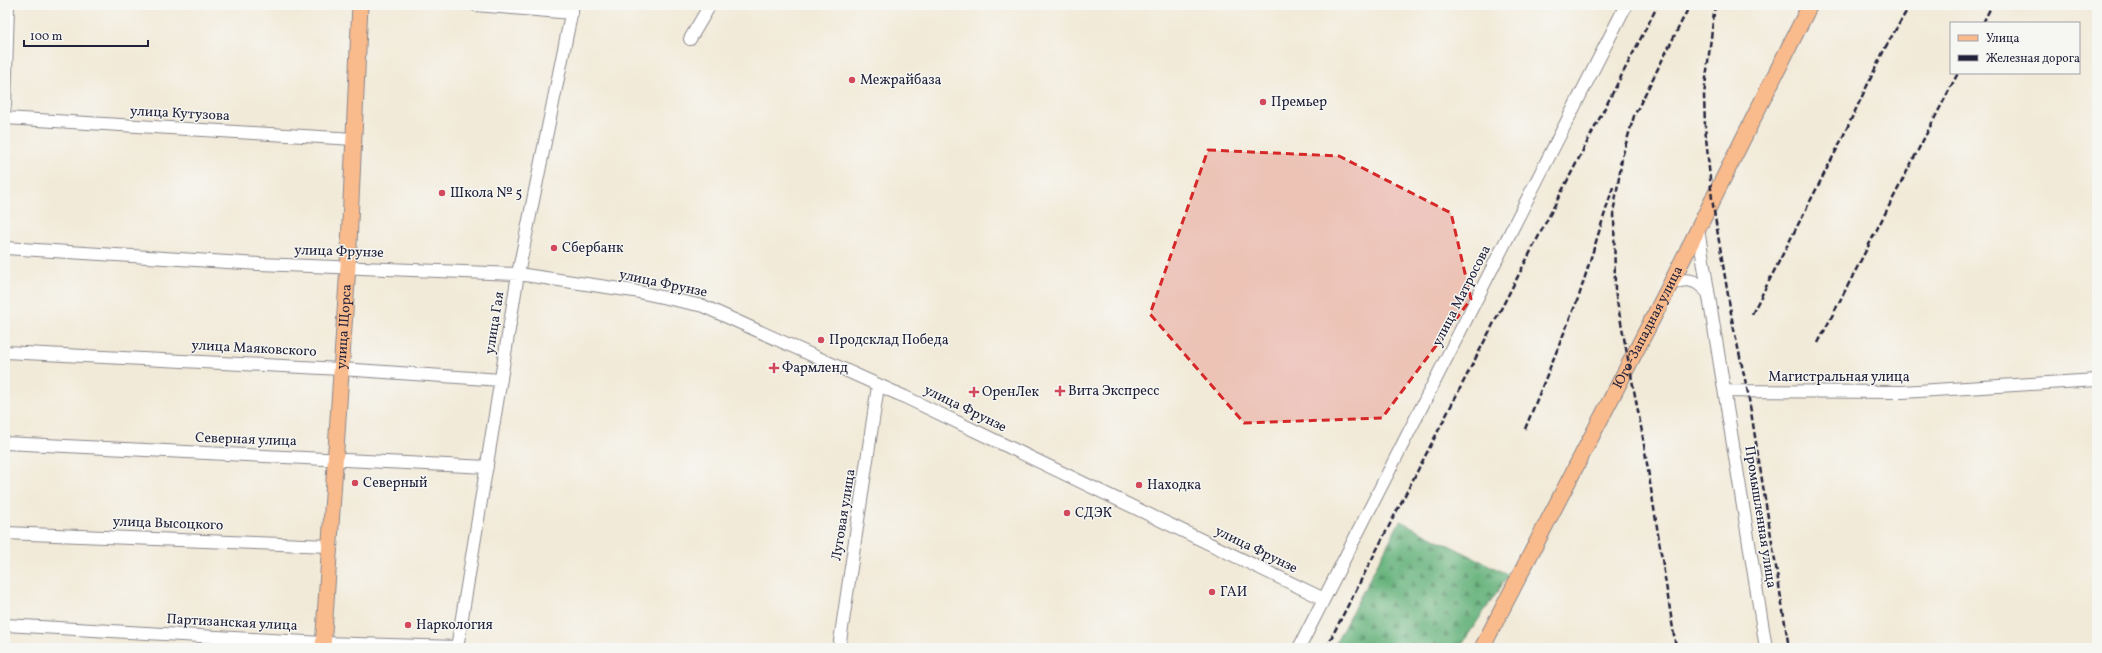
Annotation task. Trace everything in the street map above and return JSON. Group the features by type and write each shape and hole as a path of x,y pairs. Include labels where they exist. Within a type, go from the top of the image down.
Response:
{"main road":[{"name":"улица Щорса","path":"323,645 348,266 360,5"},
{"name":"Юго-Западная улица","path":"1482,648 1670,285 1810,5"}],"street":[{"path":"5,106 8,5"},
{"path":"476,5 572,9"},
{"path":"690,39 710,5"},
{"name":"улица Матросова","path":"1299,648 1626,5"},
{"name":"улица Гая","path":"457,647 518,274 572,9"},
{"name":"улица Кутузова","path":"5,118 354,139"},
{"path":"1698,228 1707,292 1725,391"},
{"name":"улица Фрунзе","path":"5,248 157,259 518,274 634,291 703,306 878,386 1324,599"},
{"path":"1670,285 1686,279 1694,281 1707,292"},
{"name":"улица Маяковского","path":"5,352 341,369 501,380"},
{"name":"Магистральная улица","path":"1725,391 1902,392 2097,380"},
{"name":"Луговая улица","path":"839,648 878,386"},
{"name":"Промышленная улица","path":"1725,391 1766,648"},
{"name":"Северная улица","path":"5,443 335,458 487,467"},
{"name":"улица Высоцкого","path":"5,533 329,546"},
{"name":"Партизанская улица","path":"5,625 323,645 457,647"}],"highlighted area":[{"path":"1208,150 1339,156 1451,213 1471,299 1382,418 1244,423 1150,314"}],"green space":[{"path":"1400,521 1509,575 1459,648 1333,648"}],"railway":[{"path":"1326,648 1658,5"},
{"path":"1620,164 1634,116 1690,5"},
{"path":"1715,5 1704,95 1705,127 1712,199 1733,325 1748,393 1789,648"},
{"path":"1752,314 1838,147 1885,48 1910,5"},
{"path":"1984,22 1992,5"},
{"path":"1818,343 1957,74"},
{"path":"1622,159 1614,208 1615,291 1642,432 1676,648"},
{"path":"1525,429 1579,296 1613,187"}],"place":[{"name":"Межрайбаза","path":"852,80"},
{"name":"Премьер","path":"1263,102"},
{"name":"Школа № 5","path":"442,193"},
{"name":"Сбербанк","path":"554,248"},
{"name":"Продсклад Победа","path":"821,340"},
{"name":"Фармленд","path":"774,368"},
{"name":"Вита Экспресс","path":"1060,391"},
{"name":"ОренЛек","path":"974,392"},
{"name":"Северный","path":"355,483"},
{"name":"Находка","path":"1139,485"},
{"name":"СДЭК","path":"1067,513"},
{"name":"ГАИ","path":"1212,592"},
{"name":"Наркология","path":"408,625"}]}
